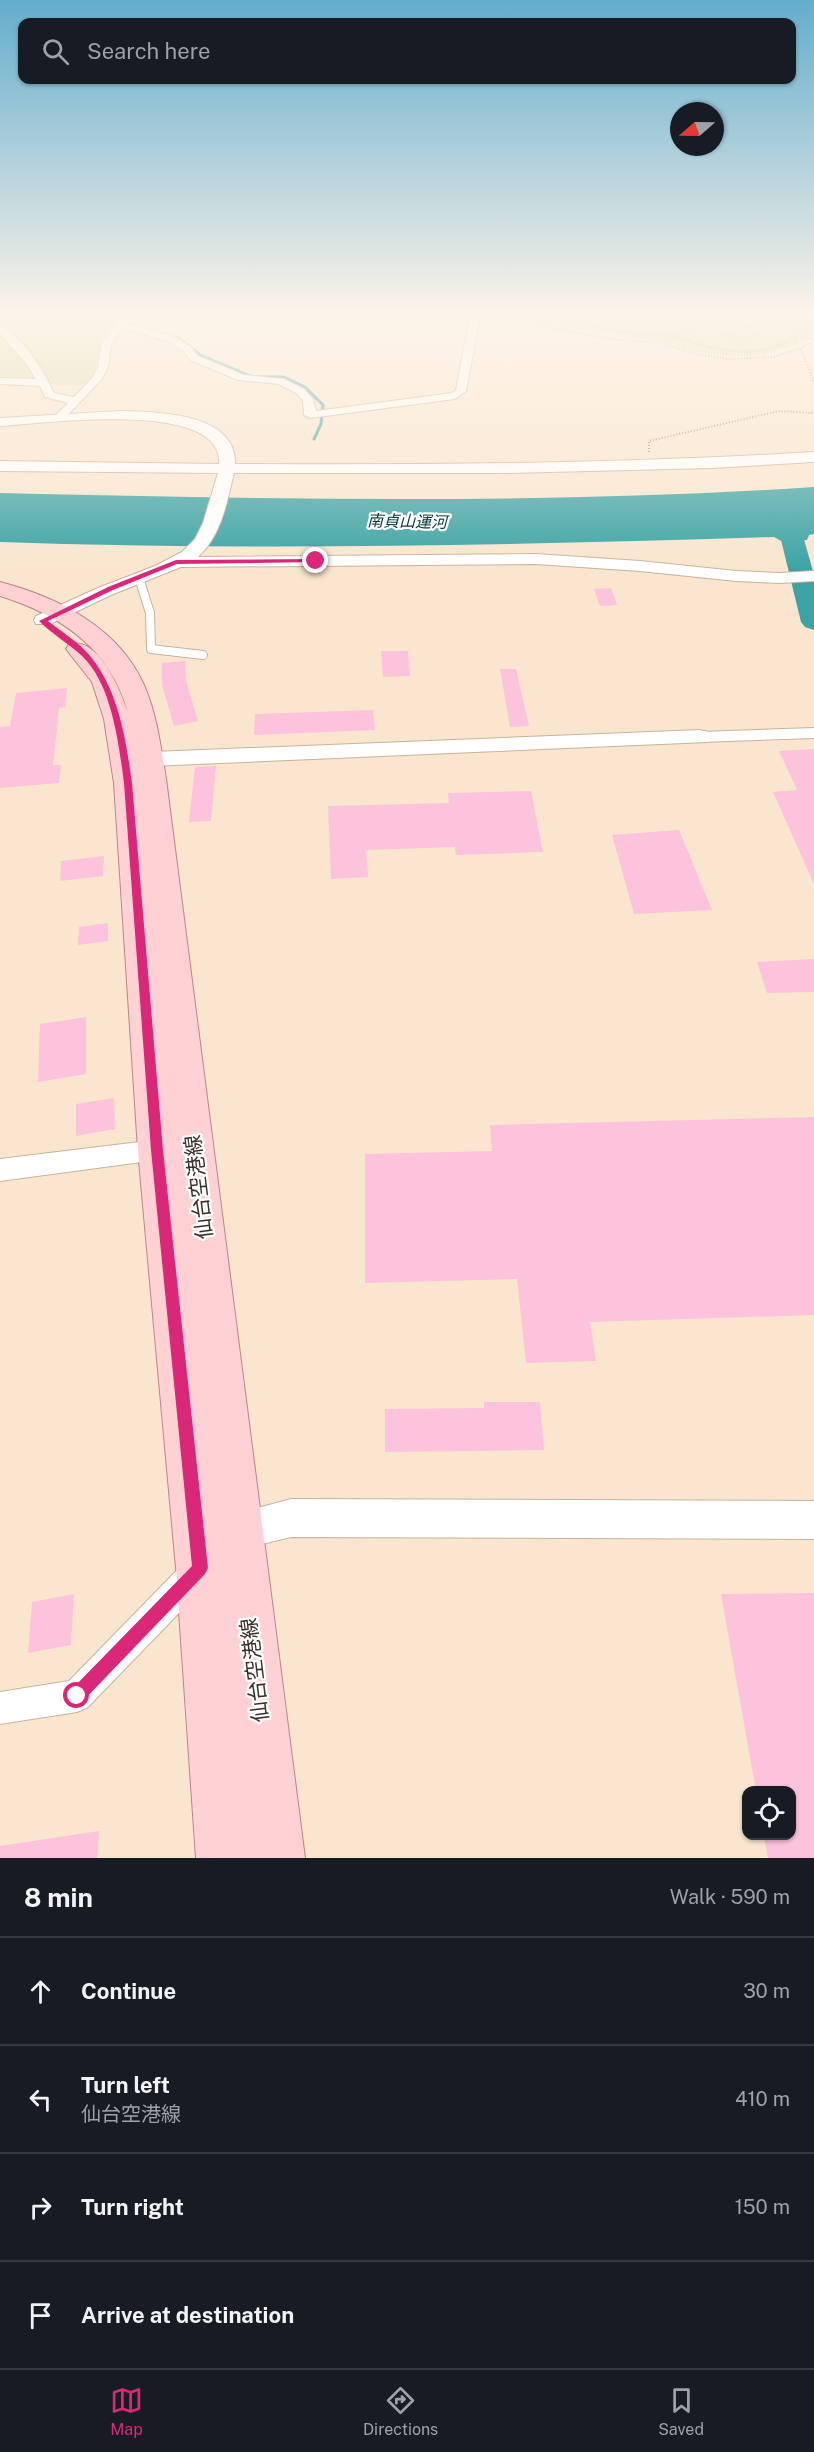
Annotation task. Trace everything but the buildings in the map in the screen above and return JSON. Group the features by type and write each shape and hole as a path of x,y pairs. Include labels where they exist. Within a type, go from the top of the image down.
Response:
{"main road":[{"name":"仙台空港線","path":"0,589 35,601 87,656 104,681 117,719 137,759 175,1147 200,1568 224,1858"},
{"name":"仙台空港線","path":"0,603 51,617"},
{"name":"仙台空港線","path":"175,1147 239,1532 277,1858"}],"street":[{"path":"60,399 74,400"},
{"path":"308,399 311,409 310,415 434,399"},
{"path":"58,419 74,400"},
{"path":"0,422 144,416 187,421 217,435 227,452 227,467 221,491 210,526 202,541 182,559 51,617"},
{"path":"0,466 574,469 814,457"},
{"path":"182,559 536,559 780,578 814,576"},
{"path":"137,759 814,733"},
{"path":"0,1170 175,1147"},
{"path":"0,1708 77,1696 200,1568 239,1532 291,1518 814,1520"}],"lane":[{"path":"139,579 149,601 153,623 152,649 203,655"}],"path":[{"path":"649,454 649,441 778,411 814,413"}],"water":[{"name":"南貞山運河","path":"814,487 814,534 809,535 807,540 783,542 774,537 387,546 97,545 0,542 0,493 407,499 611,496"}],"waterway":[{"path":"314,439 321,424 323,405 317,399"},
{"path":"785,511 814,622"}],"route":[{"path":"77,1696 200,1568 157,1150 128,783 122,742 104,681 87,656 63,634 43,621 110,589 152,574 176,562 316,561"}]}
